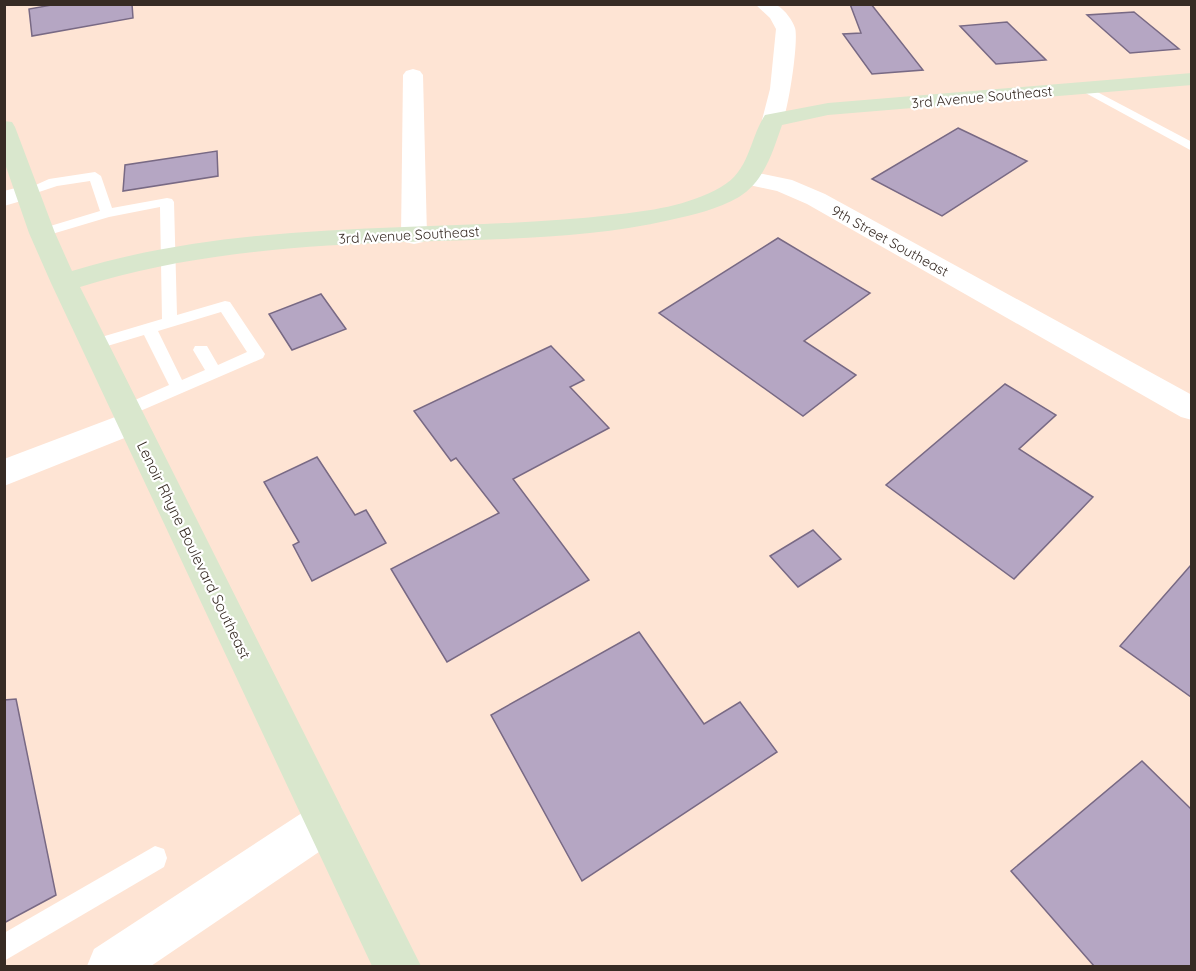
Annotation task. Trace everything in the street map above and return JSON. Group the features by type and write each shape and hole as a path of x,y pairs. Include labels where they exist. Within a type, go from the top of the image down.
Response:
{"street":[{"path":"748,178 773,120 780,89 786,29 778,15 764,4"},
{"path":"413,75 414,236"},
{"name":"3rd Avenue Southeast","path":"773,120 828,109 1191,79"},
{"name":"Lenoir Rhyne Boulevard Southeast","path":"4,127 16,195 42,233 128,417 207,573 397,966"},
{"name":"3rd Avenue Southeast","path":"64,283 100,269 169,254 292,240 550,228 640,218 710,203 732,191 748,178"},
{"name":"9th Street Southeast","path":"748,178 784,185 816,199 1191,409"},
{"path":"4,472 128,417"},
{"path":"111,966 326,822"}],"lane":[{"path":"1084,88 1191,147"},
{"path":"16,195 54,182 94,176 107,213"},
{"path":"42,233 107,213 167,202 169,254 182,324"},
{"path":"94,345 149,329 182,324 225,306 256,354 178,388 128,417"},
{"path":"149,329 178,388"},
{"path":"201,350 214,372"},
{"path":"4,948 155,858"}],"building":[{"path":"57,4 132,4 133,18 32,36 29,9"},
{"path":"850,4 871,4 923,70 872,74 843,34 861,33"},
{"path":"1134,12 1179,49 1130,53 1087,15"},
{"path":"1007,22 1046,60 996,64 960,26"},
{"path":"958,128 1027,161 942,216 872,179"},
{"path":"217,151 218,176 123,191 125,165"},
{"path":"778,238 870,293 804,341 856,375 803,416 659,313"},
{"path":"321,294 346,329 292,350 269,314"},
{"path":"551,346 584,380 570,387 609,428 513,479 589,580 447,662 391,569 499,513 456,458 451,461 414,411"},
{"path":"1005,384 1056,415 1019,449 1093,497 1014,579 886,485"},
{"path":"317,457 355,515 366,510 386,543 312,581 293,545 299,542 264,482"},
{"path":"813,530 841,559 798,587 770,556"},
{"path":"1191,565 1191,697 1120,646"},
{"path":"639,632 704,724 740,702 777,752 582,881 491,715"},
{"path":"16,699 56,895 4,923 4,700"},
{"path":"1142,761 1191,809 1191,966 1094,966 1011,871"}]}
